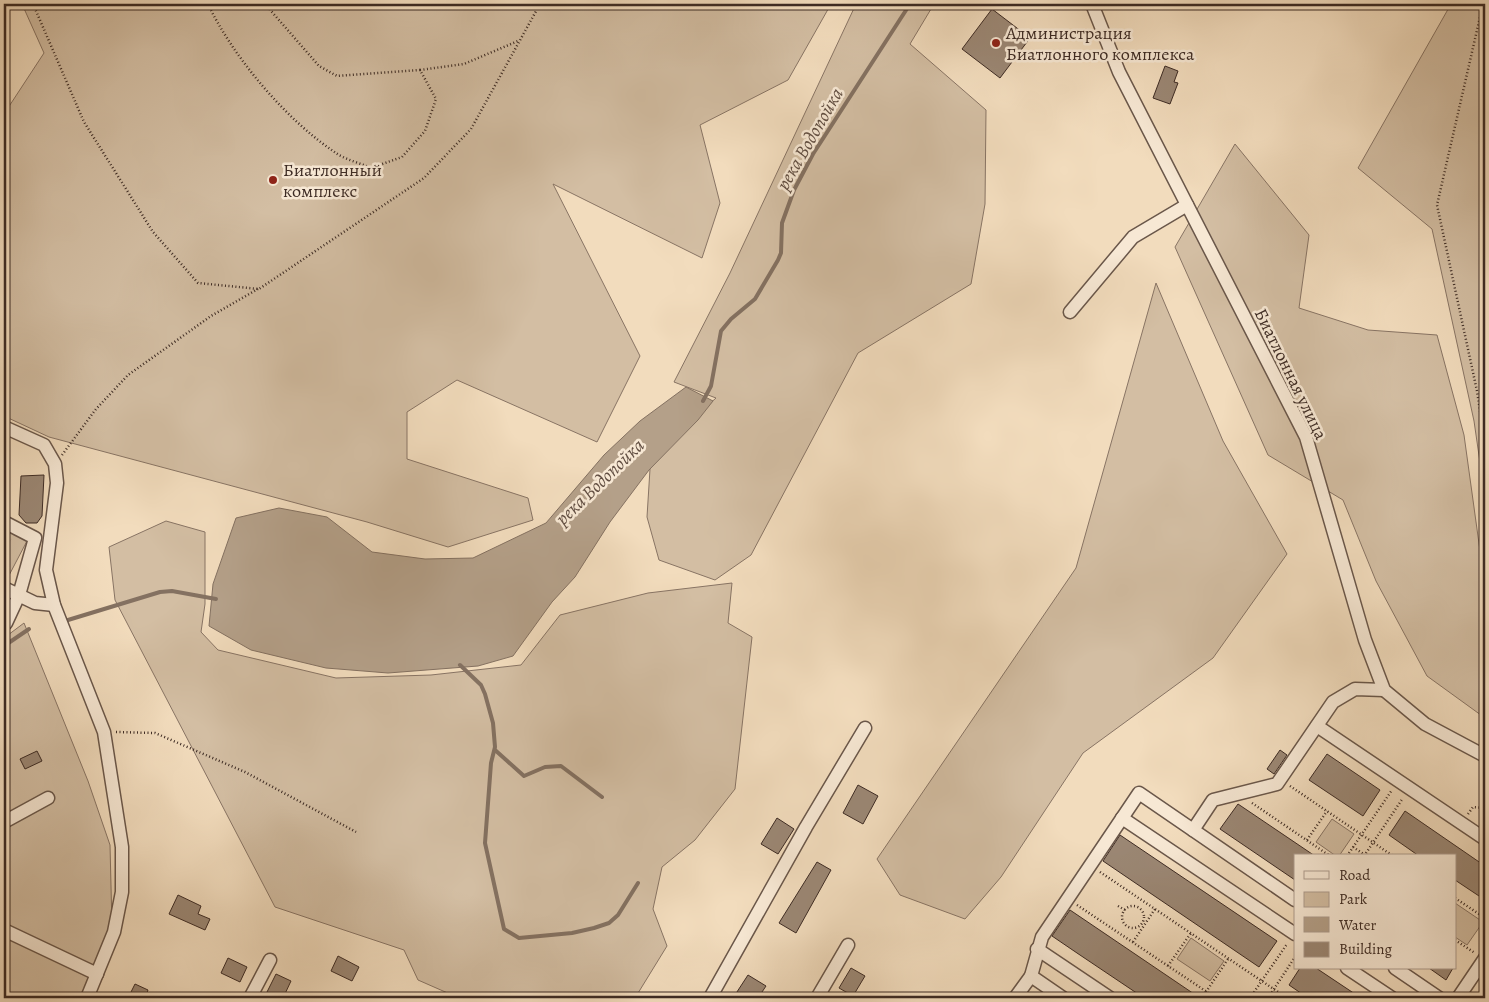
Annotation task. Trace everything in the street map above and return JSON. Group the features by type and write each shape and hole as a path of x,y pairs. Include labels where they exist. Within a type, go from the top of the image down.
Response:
{"street":[{"name":"Биатлонная улица","path":"1092,4 1119,72 1306,437 1365,640 1384,690 1424,724 1485,756"},
{"path":"1070,312 1133,238 1186,205"},
{"path":"4,427 44,445 55,464 57,483 46,570 54,605 104,732 122,847 120,900 114,932 87,998"},
{"path":"4,522 35,538 19,595 6,622"},
{"path":"4,588 35,603 54,605"},
{"path":"1193,830 1213,800 1273,787 1281,780 1333,702 1355,689 1384,690"},
{"path":"1317,726 1485,839"},
{"path":"710,998 806,827 865,728"},
{"path":"1015,998 1030,976 1042,937 1139,793 1294,899"},
{"path":"4,822 48,798"},
{"path":"1122,818 1294,932"},
{"path":"4,930 97,974"},
{"path":"817,998 848,945"},
{"path":"1037,949 1110,998"},
{"path":"1458,998 1485,959"},
{"path":"250,998 270,960"},
{"path":"1350,970 1392,998"},
{"path":"1399,970 1439,998"},
{"path":"1030,976 1063,998"}],"path":[{"path":"33,4 84,122 153,232 198,283 259,288"},
{"path":"208,4 220,29 282,109 336,154 371,168 402,158 426,131 436,99 420,70"},
{"path":"265,4 320,66 337,76 420,70 464,64 519,40"},
{"path":"55,464 96,409 128,376 211,316 259,288 424,178 471,129 540,4"},
{"path":"1483,4 1437,205 1477,391 1485,443"},
{"path":"104,732 155,733 244,772 356,832"},
{"path":"1281,780 1390,854"},
{"path":"1348,854 1398,780"},
{"path":"1365,854 1410,788"},
{"path":"1239,794 1327,854"},
{"path":"1462,823 1473,807 1485,808"},
{"path":"1307,840 1327,811"},
{"path":"1353,847 1363,854"},
{"path":"1090,865 1287,998"},
{"path":"1068,898 1216,998"},
{"path":"1456,899 1485,918"},
{"path":"1118,906 1125,910"},
{"path":"1131,906 1140,908 1145,915 1144,924 1136,929 1127,927 1122,919 1125,910 1131,906"},
{"path":"1133,942 1155,910"},
{"path":"1168,966 1191,933"},
{"path":"1251,998 1294,934"},
{"path":"1456,941 1485,959"},
{"path":"1206,992 1228,958"},
{"path":"1268,998 1294,959"}],"green space":[{"path":"22,4 831,4 788,80 700,125 720,203 702,258 553,184 640,356 597,442 457,380 407,412 407,459 528,498 533,520 448,547 367,522 49,437 4,416 4,114 44,53"},
{"path":"856,4 934,4 910,44 986,110 985,204 971,284 858,353 751,555 715,580 659,560 647,517 650,469 674,436 716,398 674,382 730,273"},
{"path":"1451,4 1485,4 1485,497 1474,421 1432,229 1358,168"},
{"path":"1235,144 1309,235 1299,308 1368,330 1437,335 1464,435 1485,587 1485,718 1427,676 1376,581 1343,500 1268,455 1175,247"},
{"path":"1156,283 1223,441 1287,554 1213,658 1083,753 1001,877 965,919 900,895 877,859 1076,568"},
{"path":"166,521 205,532 205,604 201,632 218,650 336,678 431,675 521,665 560,615 648,593 732,583 728,623 752,637 735,789 695,840 662,867 653,909 667,946 635,998 459,998 418,980 404,950 275,907 115,600 109,547"},
{"path":"4,529 27,541 5,583 4,582"},
{"path":"24,623 88,781 110,845 112,927 81,998 4,998 4,638"},
{"path":"1332,819 1354,834 1340,854 1333,854 1316,842"},
{"path":"1456,904 1483,922 1467,945 1456,938"},
{"path":"1191,938 1224,961 1210,981 1177,959"}],"water":[{"path":"686,387 713,401 698,420 649,470 610,522 575,577 552,602 513,656 478,666 388,673 326,668 251,650 209,626 213,584 236,518 279,508 327,517 372,552 425,559 473,558 546,523 604,455 640,421"}],"building":[{"name":"Администрация Биатлонного комплекса","path":"992,9 1030,38 1000,78 962,49"},
{"path":"1165,66 1178,71 1174,82 1178,83 1170,104 1153,98"},
{"path":"44,475 42,516 37,523 26,523 19,515 21,476"},
{"path":"1280,750 1287,755 1274,774 1267,769"},
{"path":"37,751 42,761 25,769 20,759"},
{"path":"1327,754 1380,790 1363,816 1309,780"},
{"path":"858,785 878,796 863,824 843,813"},
{"path":"1238,804 1312,854 1294,854 1294,879 1220,829"},
{"path":"1405,811 1485,866 1485,900 1456,881 1456,854 1416,854 1389,835"},
{"path":"777,818 794,829 778,854 761,844"},
{"path":"1120,835 1277,941 1259,967 1103,861"},
{"path":"817,862 831,870 796,933 779,923"},
{"path":"178,895 201,906 198,914 210,919 205,930 169,914"},
{"path":"1070,910 1200,998 1144,998 1077,953 1052,936"},
{"path":"338,956 359,967 352,981 331,971"},
{"path":"228,958 247,967 240,982 221,973"},
{"path":"851,968 865,976 853,996 839,988"},
{"path":"1299,970 1319,970 1361,998 1308,998 1289,985"},
{"path":"1432,970 1452,970 1446,980"},
{"path":"276,974 291,981 283,998 264,998"},
{"path":"748,975 766,986 758,998 733,998"},
{"path":"135,984 148,990 145,998 128,998"}],"waterway":[{"name":"река Водопойка","path":"703,401 711,386 721,331 731,319 755,299 778,260 781,253 782,223 794,190 813,154 910,4"},
{"name":"река Водопойка","path":"68,620 160,592 172,591 216,599"},
{"name":"река Водопойка","path":"4,646 29,629"},
{"path":"460,665 481,685 493,723 495,747 491,763 485,843 504,929 519,938 572,933 609,923 618,915 638,883"},
{"path":"495,750 524,776 545,767 561,766 602,797"}],"place":[{"name":"Администрация Биатлонного комплекса","path":"996,43"},
{"name":"Биатлонный комплекс","path":"273,180"}]}
